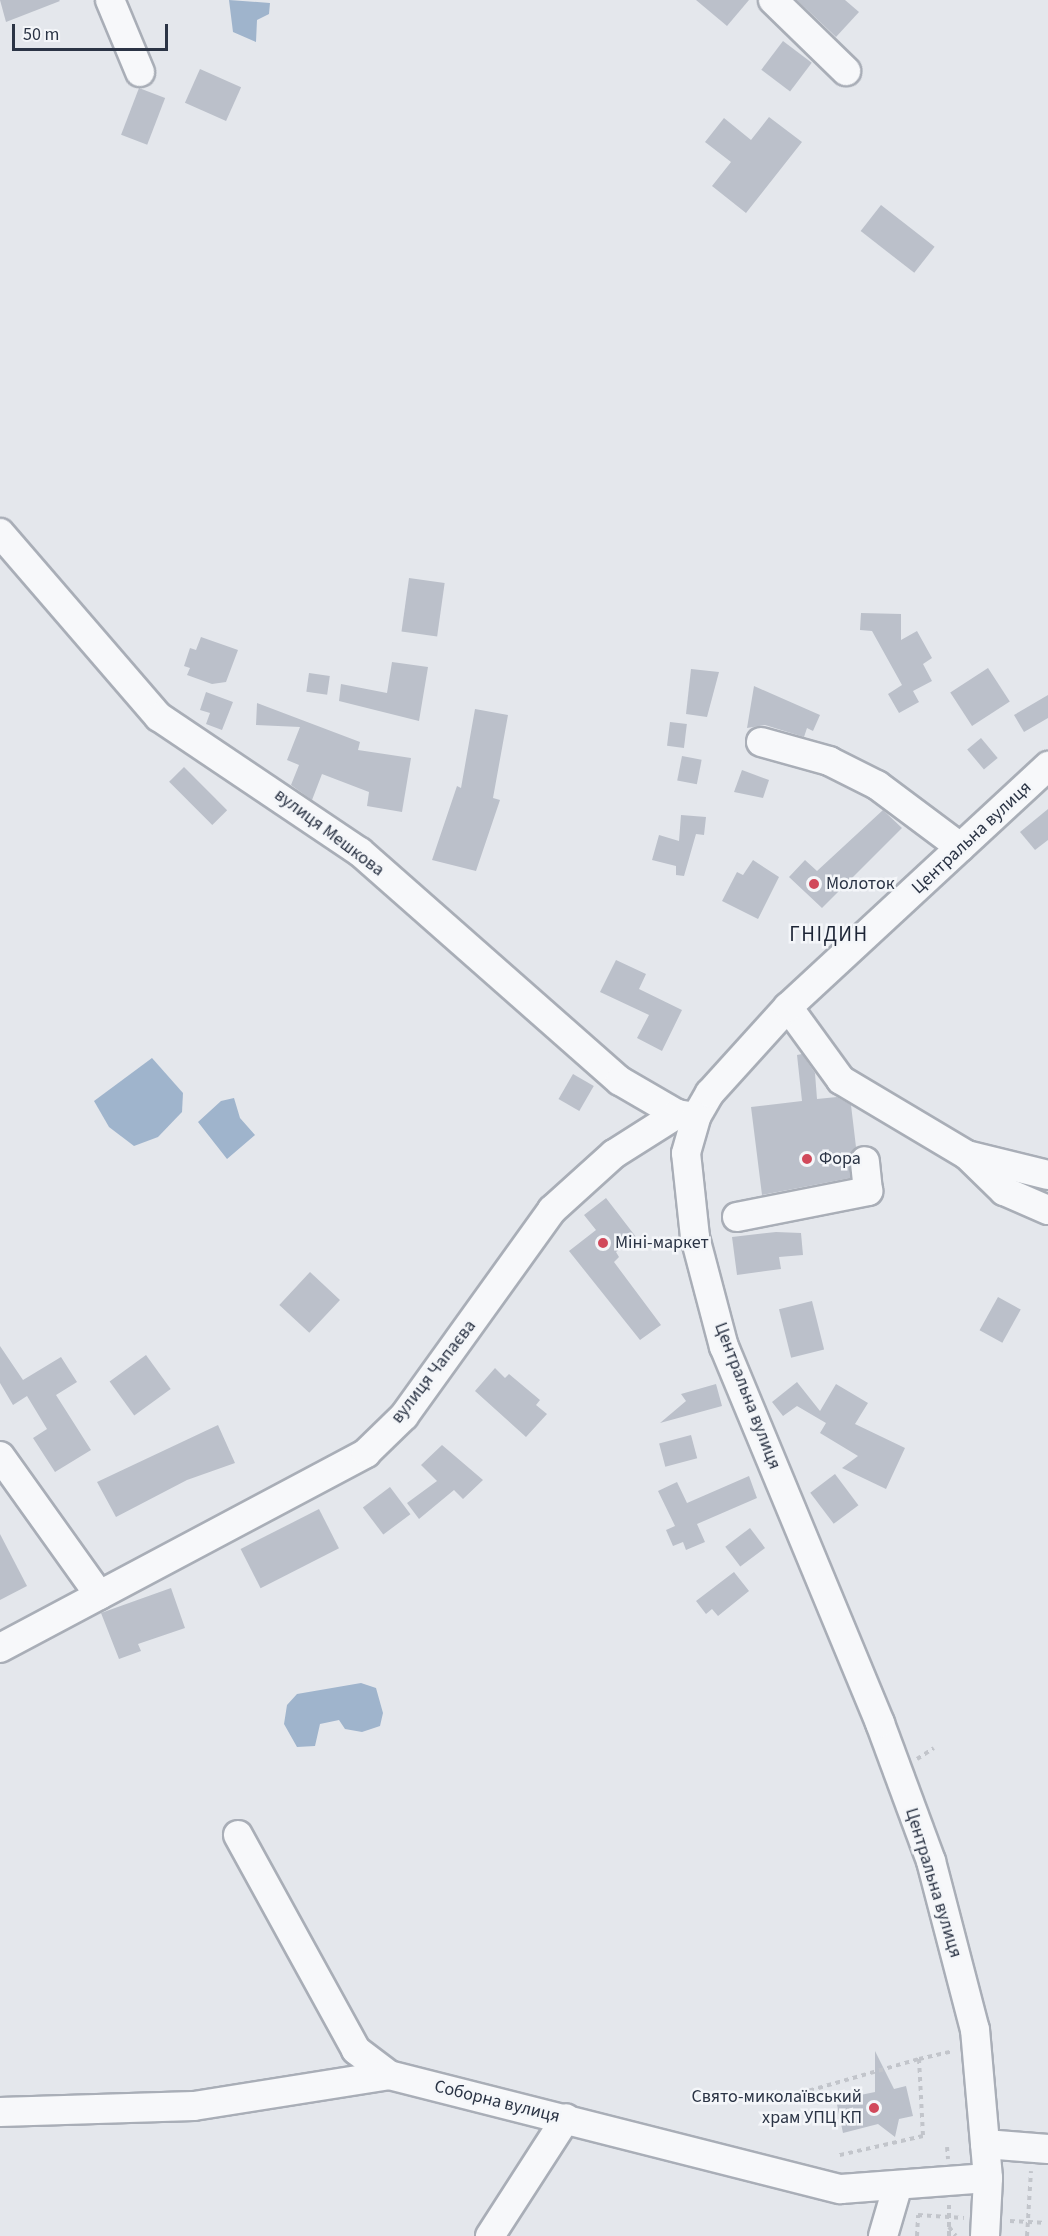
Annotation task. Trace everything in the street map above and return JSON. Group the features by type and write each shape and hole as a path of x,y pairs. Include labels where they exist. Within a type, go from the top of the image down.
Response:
{"street":[{"path":"110,0 140,72"},
{"path":"773,0 846,71"},
{"name":"вулиця Мешкова","path":"0,533 159,717 360,852 620,1081 686,1115"},
{"path":"761,742 810,755 867,780 960,847"},
{"name":"Центральна вулиця","path":"988,2225 988,2178 975,2030 931,1862 880,1723 724,1347 686,1190 686,1115 788,1007 1048,766"},
{"path":"788,1007 842,1080 968,1155 1004,1191 1048,1210"},
{"name":"вулиця Чапаєва","path":"0,1648 366,1453 404,1416 552,1210 614,1154 686,1115"},
{"path":"968,1155 1048,1175"},
{"path":"736,1217 868,1191 865,1161"},
{"path":"0,1456 99,1595"},
{"path":"238,1835 356,2050 389,2076"},
{"name":"Соборна вулиця","path":"0,2112 194,2106 389,2076 566,2118 842,2189 897,2188 988,2178"},
{"path":"490,2236 566,2118"},
{"path":"985,2144 1040,2148"},
{"path":"883,2236 897,2188"}],"path":[{"path":"908,1764 934,1748"},
{"path":"801,2093 919,2059 956,2051"},
{"path":"836,2156 923,2136 919,2059"},
{"path":"1027,2236 1040,2148"},
{"path":"917,2236 918,2215 949,2217 988,2225 1043,2223"},
{"path":"949,2217 949,2236"},
{"path":"949,2227 956,2236"}],"water":[{"path":"229,0 270,3 269,14 257,20 256,42 233,32"},
{"path":"152,1058 183,1093 182,1112 158,1137 134,1146 109,1127 94,1101"},
{"path":"234,1098 240,1118 255,1135 227,1159 198,1122 221,1101"},
{"path":"361,1683 376,1688 383,1713 380,1726 362,1732 345,1729 339,1720 320,1724 315,1746 297,1747 284,1724 287,1705 297,1694"}],"building":[{"path":"0,0 59,0 60,1 6,22"},
{"path":"696,0 749,0 727,26"},
{"path":"797,0 845,0 859,12 836,37"},
{"path":"783,41 812,63 790,91 761,70"},
{"path":"200,69 241,87 226,121 185,103"},
{"path":"139,88 165,98 147,145 121,135"},
{"path":"769,117 802,142 746,213 712,186 731,162 705,142 724,118 751,140"},
{"path":"881,205 935,247 914,273 861,231"},
{"path":"409,578 445,583 437,636 401,631"},
{"path":"861,613 901,614 901,640 917,631 932,658 923,664 932,681 913,691 919,702 899,713 888,694 902,685 872,631 860,630"},
{"path":"201,637 238,650 226,682 212,684 187,675 190,668 184,666 190,648 196,650"},
{"path":"392,662 428,667 419,721 339,701 341,684 387,693"},
{"path":"988,668 1010,702 972,726 950,693"},
{"path":"691,669 719,672 707,717 686,714"},
{"path":"309,673 330,676 327,695 306,692"},
{"path":"754,686 820,715 813,731 807,728 804,737 765,725 747,728"},
{"path":"206,692 233,702 222,730 206,724 210,713 200,710"},
{"path":"1048,695 1048,718 1024,732 1014,715"},
{"path":"257,703 360,742 358,750 411,758 402,812 367,806 369,792 322,774 312,800 291,785 299,765 287,760 300,727 256,725"},
{"path":"475,709 508,715 493,798 500,800 476,871 432,860 457,786 461,788"},
{"path":"670,722 687,724 684,748 667,746"},
{"path":"981,738 998,758 984,769 967,750"},
{"path":"682,756 702,760 697,784 677,781"},
{"path":"184,767 227,810 212,825 169,782"},
{"path":"742,770 769,780 763,798 734,792"},
{"path":"1048,809 1048,840 1035,850 1020,832"},
{"path":"883,810 902,828 822,908 789,877 805,860 817,871"},
{"path":"681,815 706,817 704,835 696,834 684,876 676,875 676,866 652,860 659,835 679,841"},
{"path":"753,860 779,877 758,919 722,901 737,872 743,875"},
{"path":"616,960 646,974 639,989 682,1010 662,1051 637,1038 649,1015 600,992"},
{"name":"Фора","path":"802,1054 815,1073 817,1099 837,1097 851,1105 856,1147 850,1155 850,1178 762,1195 751,1107 802,1101 797,1055"},
{"path":"573,1074 594,1086 579,1111 558,1099"},
{"path":"606,1198 636,1237 616,1252 619,1257 614,1262 661,1325 640,1340 569,1251 596,1230 584,1215"},
{"path":"776,1232 801,1233 803,1255 779,1257 781,1269 737,1275 732,1237"},
{"path":"310,1272 340,1300 309,1333 279,1305"},
{"path":"998,1297 1021,1310 1002,1343 980,1330"},
{"path":"812,1301 824,1350 791,1358 779,1309"},
{"path":"0,1346 23,1380 61,1357 77,1382 56,1395 91,1450 55,1472 33,1438 47,1429 27,1396 13,1405 0,1383"},
{"path":"146,1355 171,1389 134,1415 110,1381"},
{"path":"495,1368 505,1378 509,1374 540,1400 536,1405 547,1414 526,1437 475,1391"},
{"path":"797,1382 820,1411 836,1384 868,1403 855,1424 905,1448 886,1489 842,1468 858,1456 820,1433 826,1423 797,1406 783,1416 772,1402"},
{"path":"716,1384 722,1406 660,1423 686,1401 681,1394"},
{"path":"218,1425 235,1463 187,1480 116,1517 97,1482"},
{"path":"691,1435 697,1458 665,1467 659,1444"},
{"path":"442,1445 483,1480 463,1499 454,1490 419,1519 407,1503 437,1481 421,1465"},
{"path":"835,1474 858,1505 834,1524 810,1493"},
{"path":"749,1476 757,1498 697,1524 705,1542 686,1550 683,1542 673,1546 666,1530 675,1526 658,1491 677,1482 687,1503"},
{"path":"390,1487 410,1514 383,1535 363,1507"},
{"path":"319,1509 339,1548 261,1588 241,1549"},
{"path":"750,1528 765,1548 740,1567 725,1547"},
{"path":"0,1534 27,1586 0,1600"},
{"path":"734,1572 749,1591 718,1616 712,1609 706,1614 696,1601"},
{"path":"171,1588 185,1628 138,1644 141,1651 119,1659 101,1613"},
{"name":"Свято-миколаївський храм УПЦ КП","path":"875,2051 894,2089 906,2086 913,2116 899,2119 895,2137 878,2124 843,2133 836,2100 875,2092"}],"place":[{"name":"Молоток","path":"814,884"},
{"name":"Фора","path":"807,1159"},
{"name":"Міні-маркет","path":"603,1243"},
{"name":"Свято-миколаївський храм УПЦ КП","path":"874,2108"}],"district":[{"name":"ГНІДИН","path":"829,934"}]}
